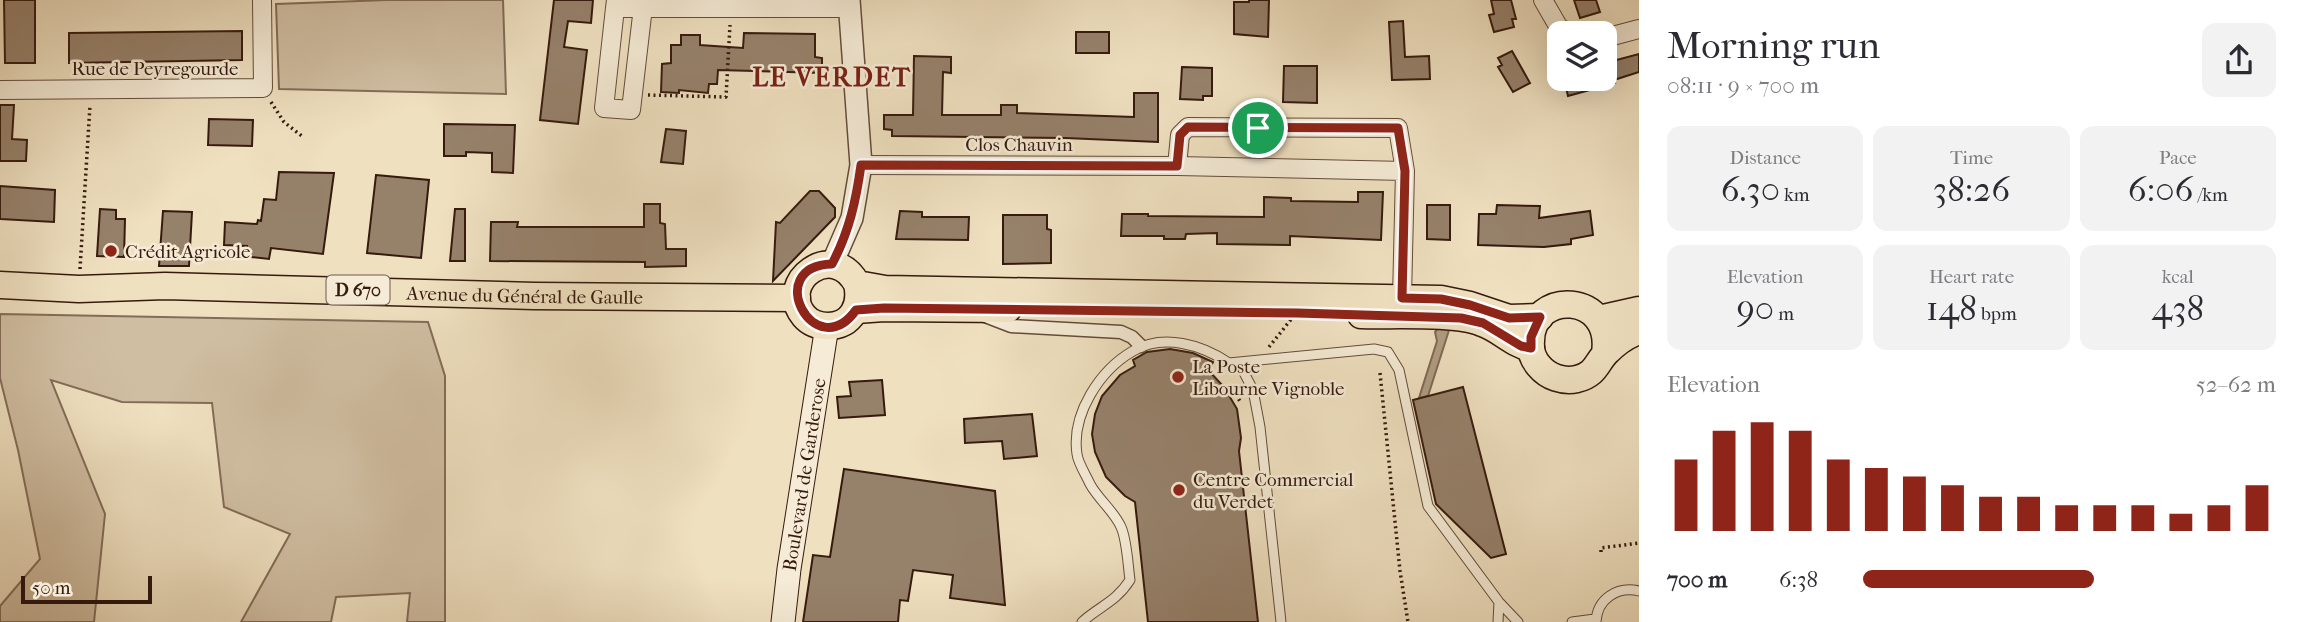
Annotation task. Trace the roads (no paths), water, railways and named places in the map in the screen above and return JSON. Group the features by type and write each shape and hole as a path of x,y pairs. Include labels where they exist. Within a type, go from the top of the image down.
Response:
{"main road":[{"path":"832,264 848,271 856,297 844,322 827,326 818,325 804,315 797,298 801,280 807,273 814,267 832,264"},
{"name":"Avenue du Général de Gaulle","path":"0,285 79,289 165,286 534,296 797,298"},
{"path":"856,297 885,289 1441,299 1509,318 1540,317"},
{"path":"856,297 884,308 1297,313 1461,318 1483,323 1521,346 1531,348"},
{"path":"1570,304 1591,311 1599,319 1605,329 1607,341 1600,364 1592,372 1582,378 1570,380 1548,375 1540,368 1531,348 1531,337 1540,317 1548,310 1570,304"},
{"path":"1599,319 1639,310"},
{"name":"Boulevard de Garderose","path":"783,622 827,326"},
{"path":"1605,353 1627,335 1639,331"}],"street":[{"name":"Rue de Peyregourde","path":"0,90 263,88 262,0"},
{"path":"1543,0 1555,21"},
{"path":"643,7 631,110 604,108 615,4 731,8 850,4 861,165 852,218 832,264"},
{"path":"1617,35 1639,29"},
{"path":"1177,166 1180,135 1188,127 1398,128 1405,171 1402,298"},
{"name":"Clos Chauvin","path":"861,165 1177,166 1405,171"},
{"path":"969,309 1011,326 1121,332 1132,337 1141,346"}],"lane":[{"path":"1082,622 1119,597 1130,580 1122,528 1092,487 1077,456 1078,428 1090,393 1122,357 1141,346 1174,341 1209,350 1229,363 1374,349 1388,352 1399,370 1428,506 1499,602 1518,622"},
{"path":"1239,363 1253,390 1281,622"},
{"path":"1572,622 1595,621 1607,598 1625,590 1639,591"},
{"path":"1498,622 1499,602"}],"place":[{"name":"Crédit Agricole","path":"111,251"},
{"name":"La Poste Libourne Vignoble","path":"1178,377"},
{"name":"Centre Commercial du Verdet","path":"1179,490"}],"district":[{"name":"LE VERDET","path":"832,77"}]}
